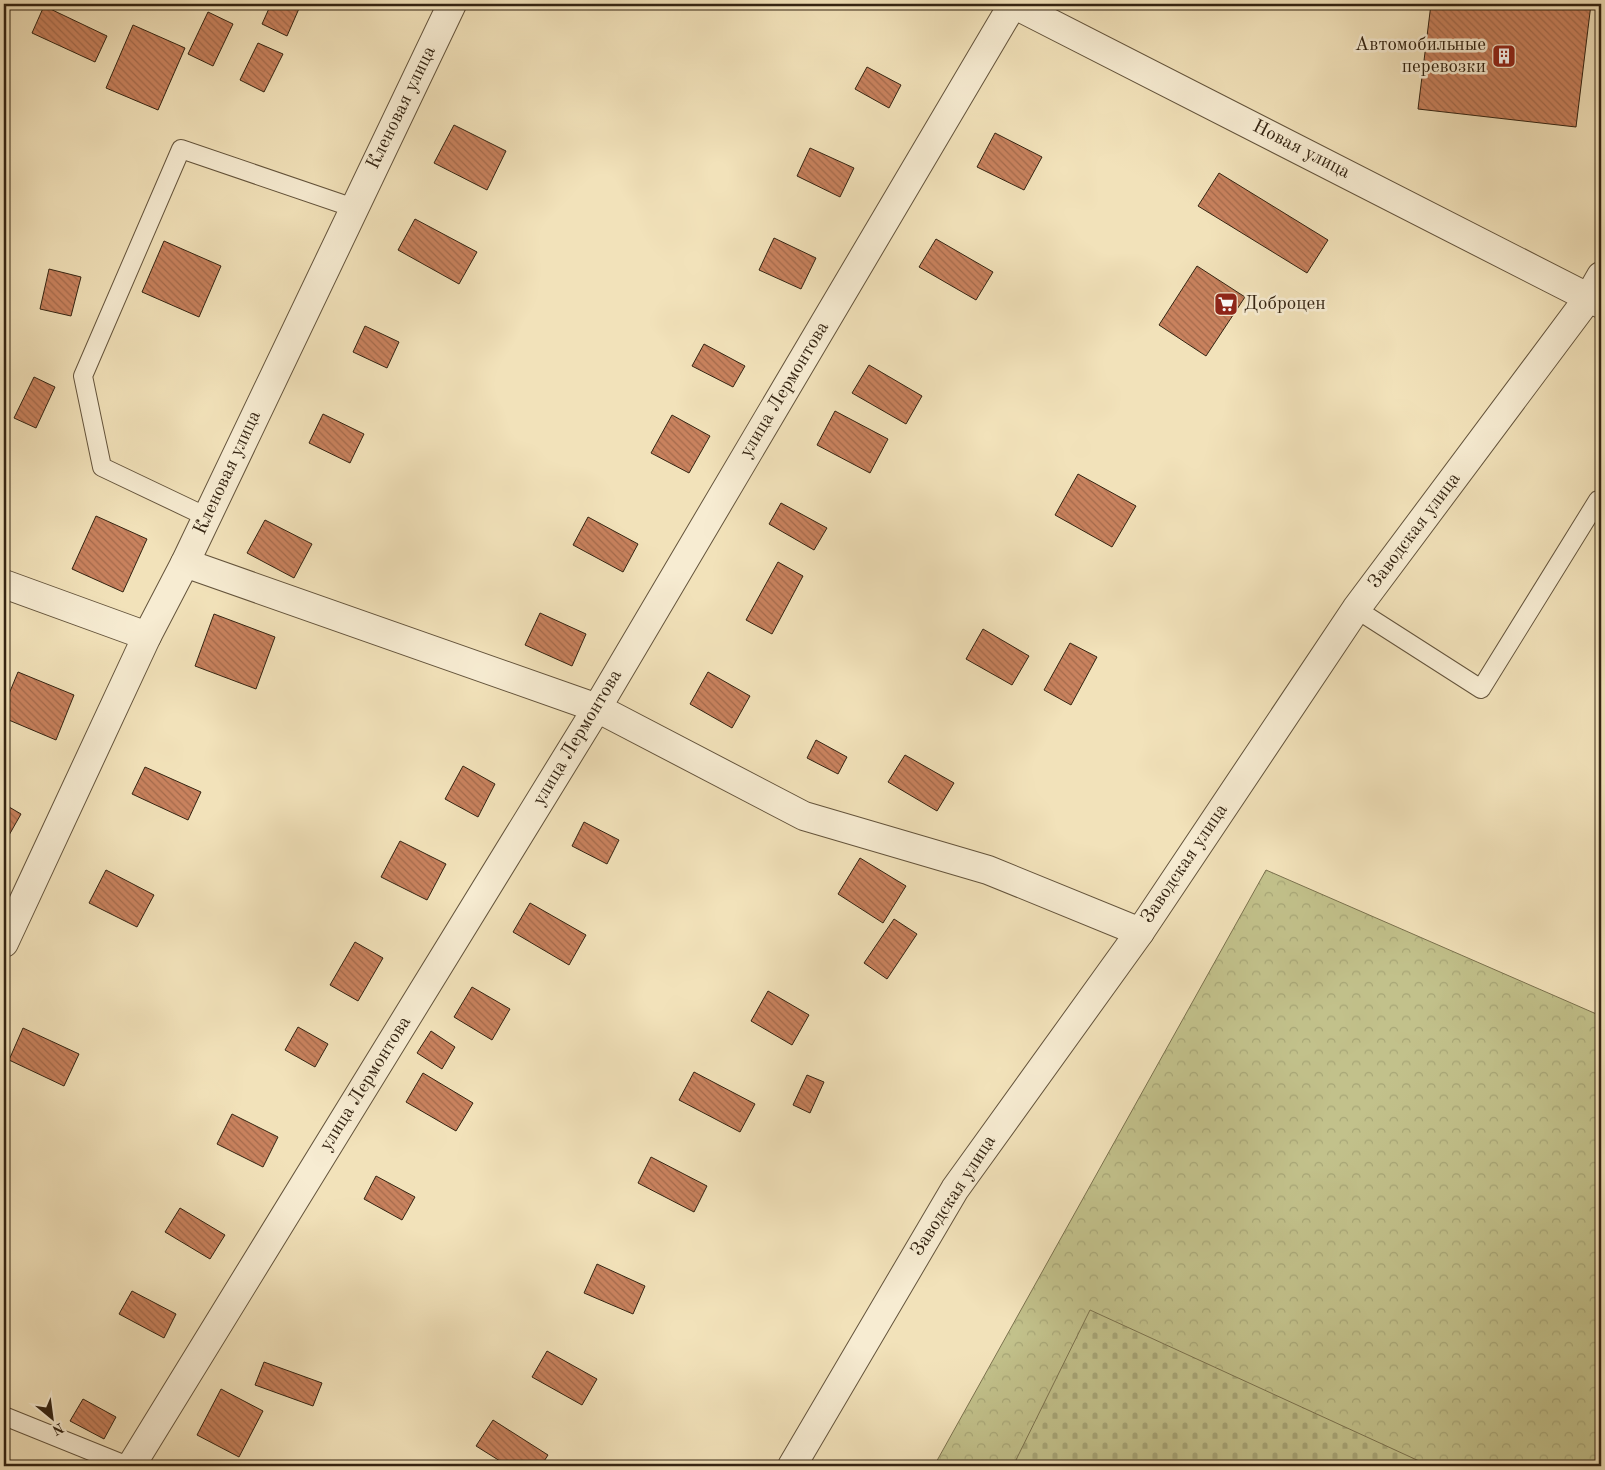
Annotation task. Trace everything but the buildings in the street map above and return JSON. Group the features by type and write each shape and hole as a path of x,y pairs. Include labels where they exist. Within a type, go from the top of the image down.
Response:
{"street":[{"name":"Кленовая улица","path":"4,943 147,636 185,563 452,4"},
{"name":"Новая улица","path":"1013,4 1597,292"},
{"name":"улица Лермонтова","path":"129,1466 597,708 1013,4"},
{"name":"Заводская улица","path":"792,1466 955,1189 1140,932 1356,609 1597,292"},
{"path":"185,563 597,708 804,816 988,870 1140,932"},
{"path":"4,584 147,636"}],"lane":[{"path":"207,517 102,467 83,376 181,149 354,208"},
{"path":"1356,609 1481,689 1598,500"},
{"path":"4,1416 129,1466"}],"green space":[{"path":"1266,870 1601,1016 1601,1466 934,1466"},
{"path":"1090,1310 1430,1466 1013,1466"}],"place":[{"name":"Автомобильные перевозки","path":"1504,56"},
{"name":"Доброцен","path":"1226,304"}]}
